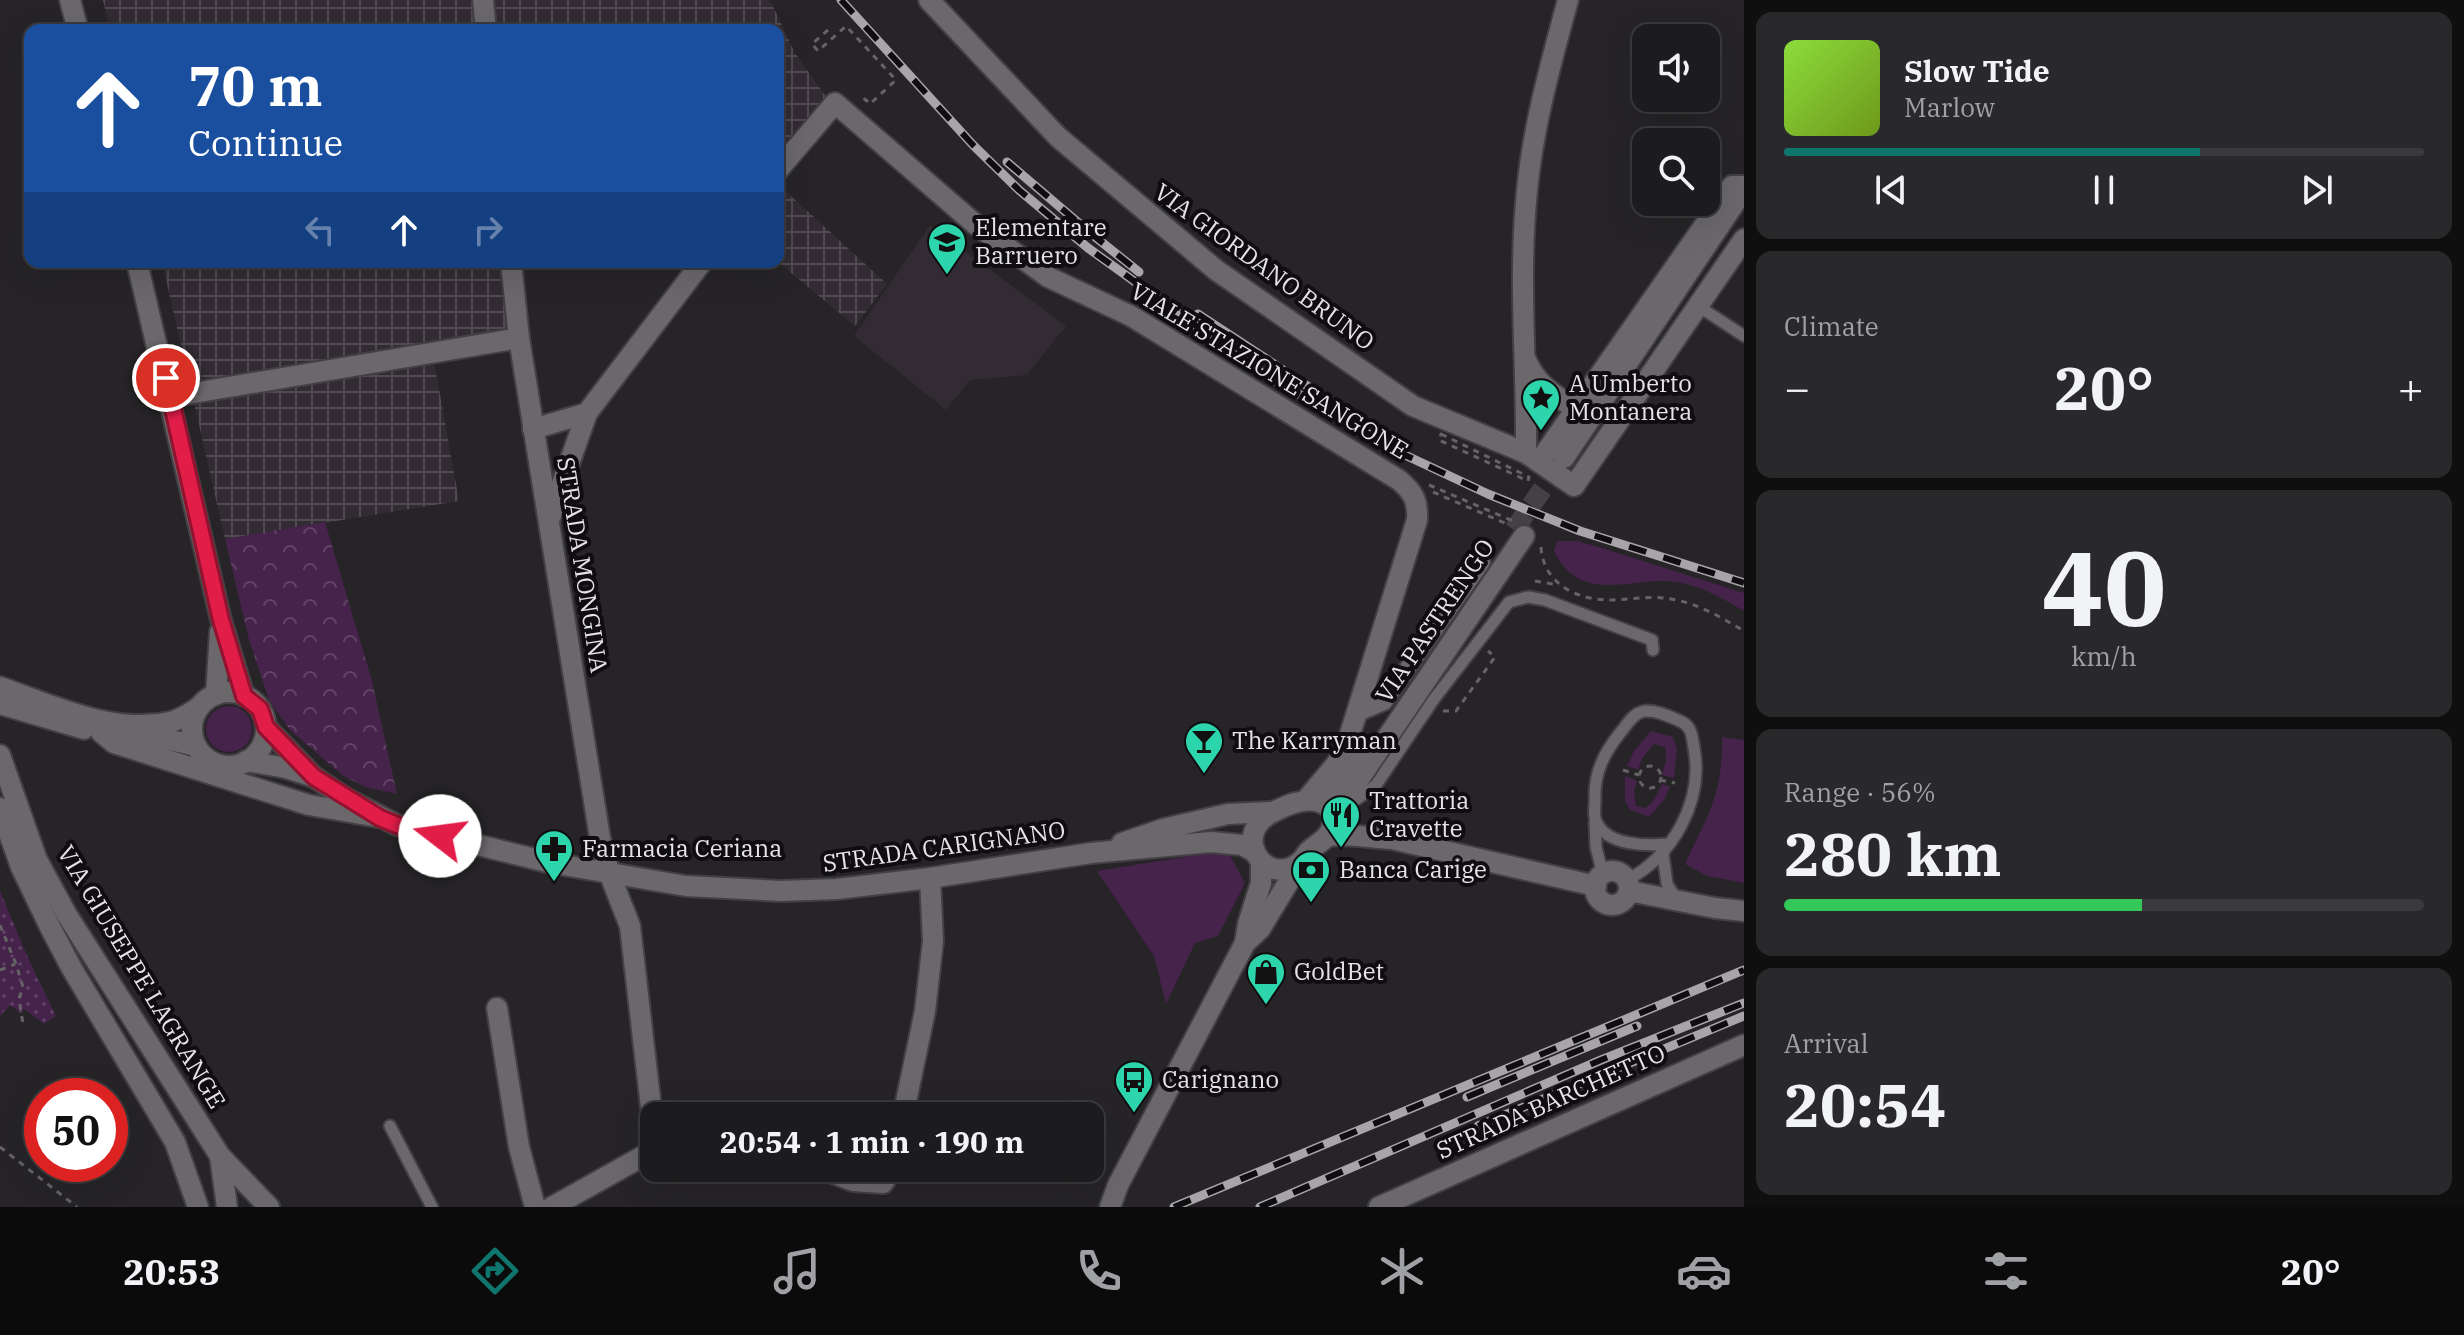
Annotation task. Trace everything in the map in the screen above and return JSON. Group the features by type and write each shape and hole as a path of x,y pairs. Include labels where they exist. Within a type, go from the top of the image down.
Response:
{"street":[{"path":"70,0 76,24"},
{"path":"483,0 485,24"},
{"path":"1532,458 1523,353 1522,269 1527,190 1538,112 1568,0"},
{"name":"VIA GIORDANO BRUNO","path":"932,1 1058,137 1216,270 1413,406 1532,458 1570,470"},
{"path":"784,164 842,109"},
{"name":"VIALE STAZIONE SANGONE","path":"842,109 975,224 1048,277 1131,316 1399,480 1412,492 1416,499 1417,520 1346,747 1321,805"},
{"path":"1532,458 1576,409 1732,186 1744,187 1570,470"},
{"path":"1570,470 1744,213"},
{"path":"1570,470 1698,306 1744,239"},
{"path":"138,268 221,620 244,696"},
{"name":"STRADA MONGINA","path":"512,268 533,429 600,838 610,875 630,926 650,1102"},
{"path":"548,522 587,413 697,268"},
{"path":"170,397 519,338"},
{"path":"1523,353 1540,385 1576,409"},
{"path":"533,429 587,413"},
{"name":"VIA PASTRENGO","path":"1245,943 1260,929 1309,851 1334,826 1321,805 1522,533"},
{"path":"1356,714 1384,702 1482,562"},
{"path":"216,695 221,620"},
{"path":"0,687 81,715 135,724 171,722 225,692 244,696 260,709 266,727 259,750 246,761 231,766 208,760 196,746 192,730 198,708"},
{"name":"STRADA CARIGNANO","path":"0,704 74,727 196,746"},
{"name":"STRADA CARIGNANO","path":"266,727 314,777"},
{"name":"STRADA CARIGNANO","path":"101,732 114,743 309,805 380,818"},
{"name":"VIA GIUSEPPE LAGRANGE","path":"0,755 37,860 52,888 220,1156 269,1207"},
{"name":"STRADA CARIGNANO","path":"246,761 314,777 380,818 397,825 610,875 686,886 781,891 837,889 1091,853 1211,842 1242,845 1257,856"},
{"path":"1270,812 1321,805 1392,839"},
{"name":"VIA GIUSEPPE LAGRANGE","path":"0,808 21,867 71,967 175,1142 198,1207"},
{"name":"VIA PASTRENGO","path":"1110,1207 1118,1185 1245,943 1261,883 1256,827 1270,812"},
{"name":"STRADA CARIGNANO","path":"1091,853 1163,829 1215,817 1270,812"},
{"path":"1327,836 1352,834 1392,839 1600,880 1615,872 1628,886 1678,902 1744,911"},
{"path":"1257,856 1276,869 1300,863"},
{"path":"906,1102 927,997 933,941 930,878"},
{"path":"1600,880 1601,900 1610,905 1620,904 1628,886"},
{"path":"497,1008 519,1147 535,1207"},
{"name":"STRADA BARCHETTO","path":"1379,1207 1744,1045"},
{"path":"220,1156 227,1207"},
{"path":"552,1207 640,1158"}],"lane":[{"path":"1698,306 1744,336"},
{"path":"1321,805 1376,785 1434,699 1509,602 1528,597 1545,600 1652,640 1653,650"},
{"path":"1600,880 1594,783 1605,752 1636,713 1647,707 1684,723 1690,729 1696,756 1696,787 1688,812 1666,849 1628,886"},
{"path":"1595,822 1602,831 1628,844 1666,849"},
{"path":"1666,849 1667,884 1678,902"},
{"path":"390,1126 432,1207"}],"path":[{"path":"828,30 812,44 818,51 846,26 896,80 870,104 865,99 842,109"},
{"path":"1497,465 1528,481"},
{"path":"1426,488 1522,533 1547,573 1559,585 1581,595 1609,600 1643,597 1674,600 1710,611 1744,631"},
{"path":"1646,766 1653,766 1660,774 1660,780 1656,786 1646,787 1640,782 1640,775 1646,766"},
{"path":"1623,770 1640,775"},
{"path":"1660,780 1675,783"},
{"path":"0,925 23,987 19,999 23,1024"},
{"path":"0,970 16,964"},
{"path":"0,1147 77,1207"}],"shaded area":[{"path":"103,0 770,0 781,24 109,24"},
{"path":"784,30 795,53 827,98 784,144"},
{"path":"784,190 887,284 855,326 784,267"},
{"name":"Elementare Barruero","path":"930,225 1066,326 1027,375 970,380 946,410 854,336"},
{"path":"163,268 521,268 528,343 434,361 459,501 225,539"}],"green space":[{"path":"325,522 372,681 397,794 365,787 342,775 290,730 269,700 249,640 225,539"},
{"path":"1557,541 1577,541 1744,593 1744,611 1722,598 1682,583 1665,581 1612,585 1580,579 1566,569 1554,551"},
{"path":"229,706 245,713 252,729 245,745 229,752 213,745 206,729 213,713"},
{"path":"1651,731 1673,737 1677,749 1674,778 1662,775 1665,747 1654,744 1638,770 1627,766 1634,751"},
{"path":"1722,737 1744,740 1744,883 1707,876 1685,864 1717,789"},
{"path":"1625,776 1637,781 1634,792 1636,806 1646,808 1662,784 1670,787 1664,800 1649,817 1630,810 1625,801"},
{"path":"1228,852 1245,883 1218,936 1195,943 1166,1004 1154,956 1097,871"},
{"path":"0,891 56,1016 44,1024 24,1009 21,1013 10,1005 0,1016"}],"tunnel":[{"path":"1514,530 1564,458"}],"railway":[{"path":"841,0 973,145 1019,190 1088,248 1263,374 1405,455 1488,494 1580,531 1744,583"},
{"path":"1007,162 1139,272"},
{"path":"1198,314 1318,393"},
{"path":"1174,1207 1744,970"},
{"path":"1260,1207 1601,1060 1744,1003"},
{"path":"1478,1126 1744,1016"},
{"path":"1467,1097 1637,1026"}],"place":[{"name":"Elementare Barruero","path":"947,276"},
{"name":"A Umberto Montanera","path":"1541,432"},
{"name":"The Karryman","path":"1204,775"},
{"name":"Trattoria Cravette","path":"1341,849"},
{"name":"Farmacia Ceriana","path":"554,883"},
{"name":"Banca Carige","path":"1311,904"},
{"name":"GoldBet","path":"1266,1006"},
{"name":"Carignano","path":"1134,1114"}],"route":[{"path":"166,378 221,620 244,696 260,709 266,727 314,777 380,818 440,836"}]}
